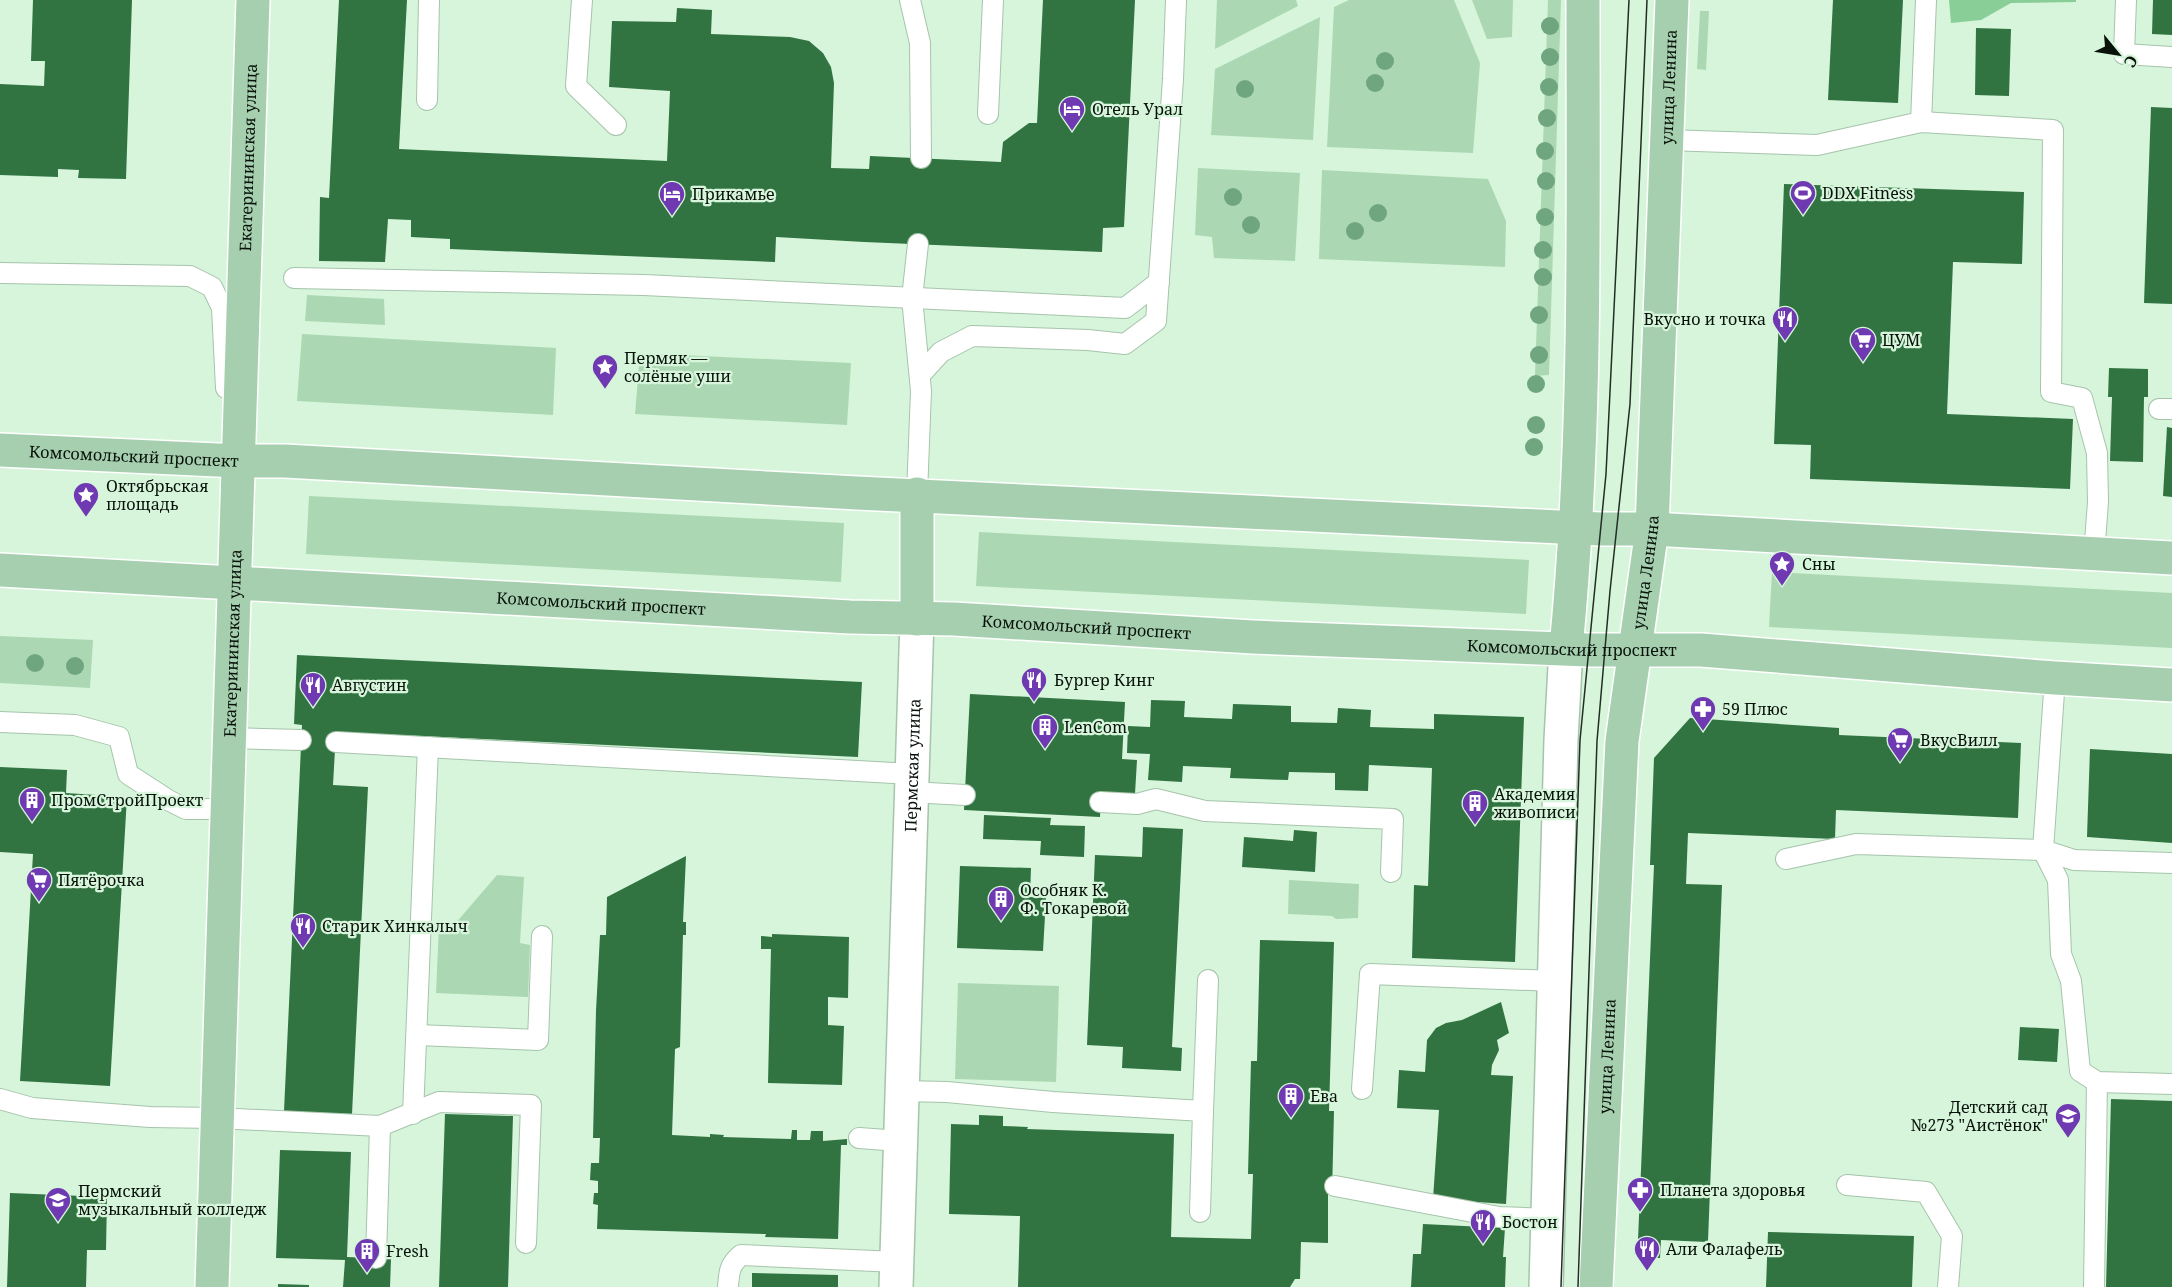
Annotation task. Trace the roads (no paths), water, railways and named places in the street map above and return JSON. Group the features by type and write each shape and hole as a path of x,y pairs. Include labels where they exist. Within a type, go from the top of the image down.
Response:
{"main road":[{"name":"Екатерининская улица","path":"212,1287 253,0"},
{"path":"1546,1287 1566,648 1575,528 1582,376 1583,0"},
{"name":"улица Ленина","path":"1596,1287 1622,741 1652,529 1672,0"},
{"name":"Комсомольский проспект","path":"0,450 285,461 857,493 917,494 1575,528 1652,529 2172,558"},
{"name":"Пермская улица","path":"896,1274 917,619 917,494"},
{"name":"Комсомольский проспект","path":"0,570 850,617 954,619 1253,637 1634,650 1701,650 2172,685"}],"lane":[{"path":"427,100 429,0"},
{"path":"582,0 576,86 616,125"},
{"path":"988,114 993,0"},
{"path":"920,375 941,352 972,336 1088,340 1125,344 1156,321 1173,79 1176,0"},
{"path":"1921,122 1926,0"},
{"path":"2126,0 2124,54 2172,57"},
{"path":"907,1 920,43 921,158"},
{"path":"1666,140 1817,145 1921,122 2053,130 2050,392 2082,398 2097,453 2098,502 2094,555"},
{"name":"Пермская улица","path":"917,494 921,391 912,298 918,244"},
{"path":"0,273 190,276 212,286 222,308 228,433 239,461"},
{"path":"294,278 644,285 1125,309 1159,282"},
{"path":"2055,678 2043,850 2058,880 2061,954 2071,981 2080,1071 2097,1082 2172,1084"},
{"path":"0,722 75,725 119,736 128,774 186,809 227,809"},
{"path":"230,738 301,740"},
{"path":"336,742 912,783 965,795"},
{"path":"414,1114 428,747"},
{"path":"1100,802 1137,804 1156,799 1205,811 1393,819 1391,872"},
{"path":"1786,859 1856,843 2043,850 2074,860 2172,863"},
{"path":"417,1035 537,1040 542,936"},
{"path":"1362,1089 1370,974 1554,981"},
{"path":"1200,1212 1208,980"},
{"path":"2094,1287 2097,1082"},
{"path":"902,1091 947,1092 1053,1102 1203,1111"},
{"path":"0,1099 32,1108 150,1117 380,1126 439,1102 531,1105 526,1243"},
{"path":"376,1258 380,1126"},
{"path":"859,1138 900,1141"},
{"path":"1335,1185 1499,1217 1549,1218"},
{"path":"1847,1185 1926,1192 1952,1236 1948,1287"},
{"path":"729,1287 729,1271 733,1262 741,1255 896,1274"}],"tram line":[{"path":"1561,1287 1580,740 1606,474 1629,0"},
{"path":"1578,1287 1597,741 1630,404 1647,0"}],"place":[{"name":"Отель Урал","path":"1072,132"},
{"name":"DDX Fitness","path":"1803,216"},
{"name":"Прикамье","path":"672,217"},
{"name":"Вкусно и точка","path":"1785,342"},
{"name":"ЦУМ","path":"1863,363"},
{"name":"Пермяк — солёные уши","path":"605,390"},
{"name":"Октябрьская площадь","path":"86,518"},
{"name":"Сны","path":"1782,587"},
{"name":"Бургер Кинг","path":"1034,703"},
{"name":"Августин","path":"313,708"},
{"name":"59 Плюс","path":"1703,732"},
{"name":"LenCom","path":"1045,750"},
{"name":"ВкусВилл","path":"1900,763"},
{"name":"ПромСтройПроект","path":"32,823"},
{"name":"Академия живописи","path":"1475,826"},
{"name":"Пятёрочка","path":"39,903"},
{"name":"Особняк К. Ф. Токаревой","path":"1001,922"},
{"name":"Старик Хинкалыч","path":"303,949"},
{"name":"Ева","path":"1291,1119"},
{"name":"Детский сад №273 \"Аистёнок\"","path":"2068,1139"},
{"name":"Планета здоровья","path":"1640,1213"},
{"name":"Пермский музыкальный колледж","path":"58,1223"},
{"name":"Бостон","path":"1483,1245"},
{"name":"Али Фалафель","path":"1647,1272"},
{"name":"Fresh","path":"367,1274"}]}
